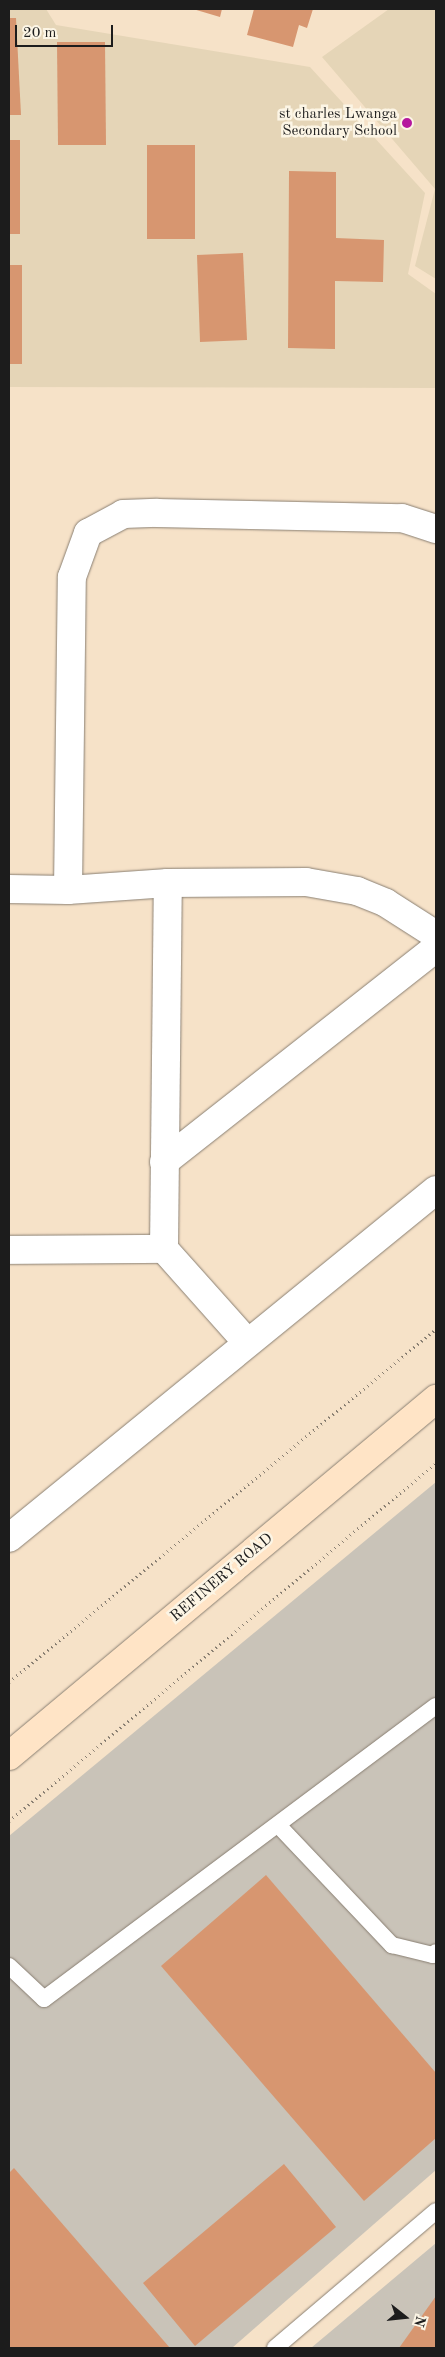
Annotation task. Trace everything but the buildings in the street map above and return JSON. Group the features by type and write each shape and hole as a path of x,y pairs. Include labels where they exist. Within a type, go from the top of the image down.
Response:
{"main road":[{"name":"REFINERY ROAD","path":"9,1756 436,1399"}],"street":[{"path":"68,890 72,577 88,533 123,514 157,513 402,518 436,529"},
{"path":"9,889 68,890 168,883 306,882 357,891 386,903 436,935"},
{"path":"168,883 164,1249 247,1342"},
{"path":"164,1162 436,948"},
{"path":"9,1538 247,1342 436,1190"},
{"path":"9,1250 164,1249"}],"lane":[{"path":"9,1966 44,1999 436,1706"},
{"path":"278,1825 392,1945 432,1955 436,1952"},
{"path":"275,2348 436,2211"}],"path":[{"path":"9,1682 436,1329"},
{"path":"9,1822 436,1463"}],"shaded area":[{"path":"9,9 46,9 56,25 310,67 425,193 408,274 436,294 436,388 9,387"},
{"name":"st charles Lwanga Secondary School","path":"389,9 436,9 436,279 415,266 435,189 322,57"},
{"path":"436,1482 436,2170 232,2348 9,2348 9,1836"},
{"path":"436,2243 436,2348 311,2348"}],"place":[{"name":"st charles Lwanga Secondary School","path":"407,123"}]}
